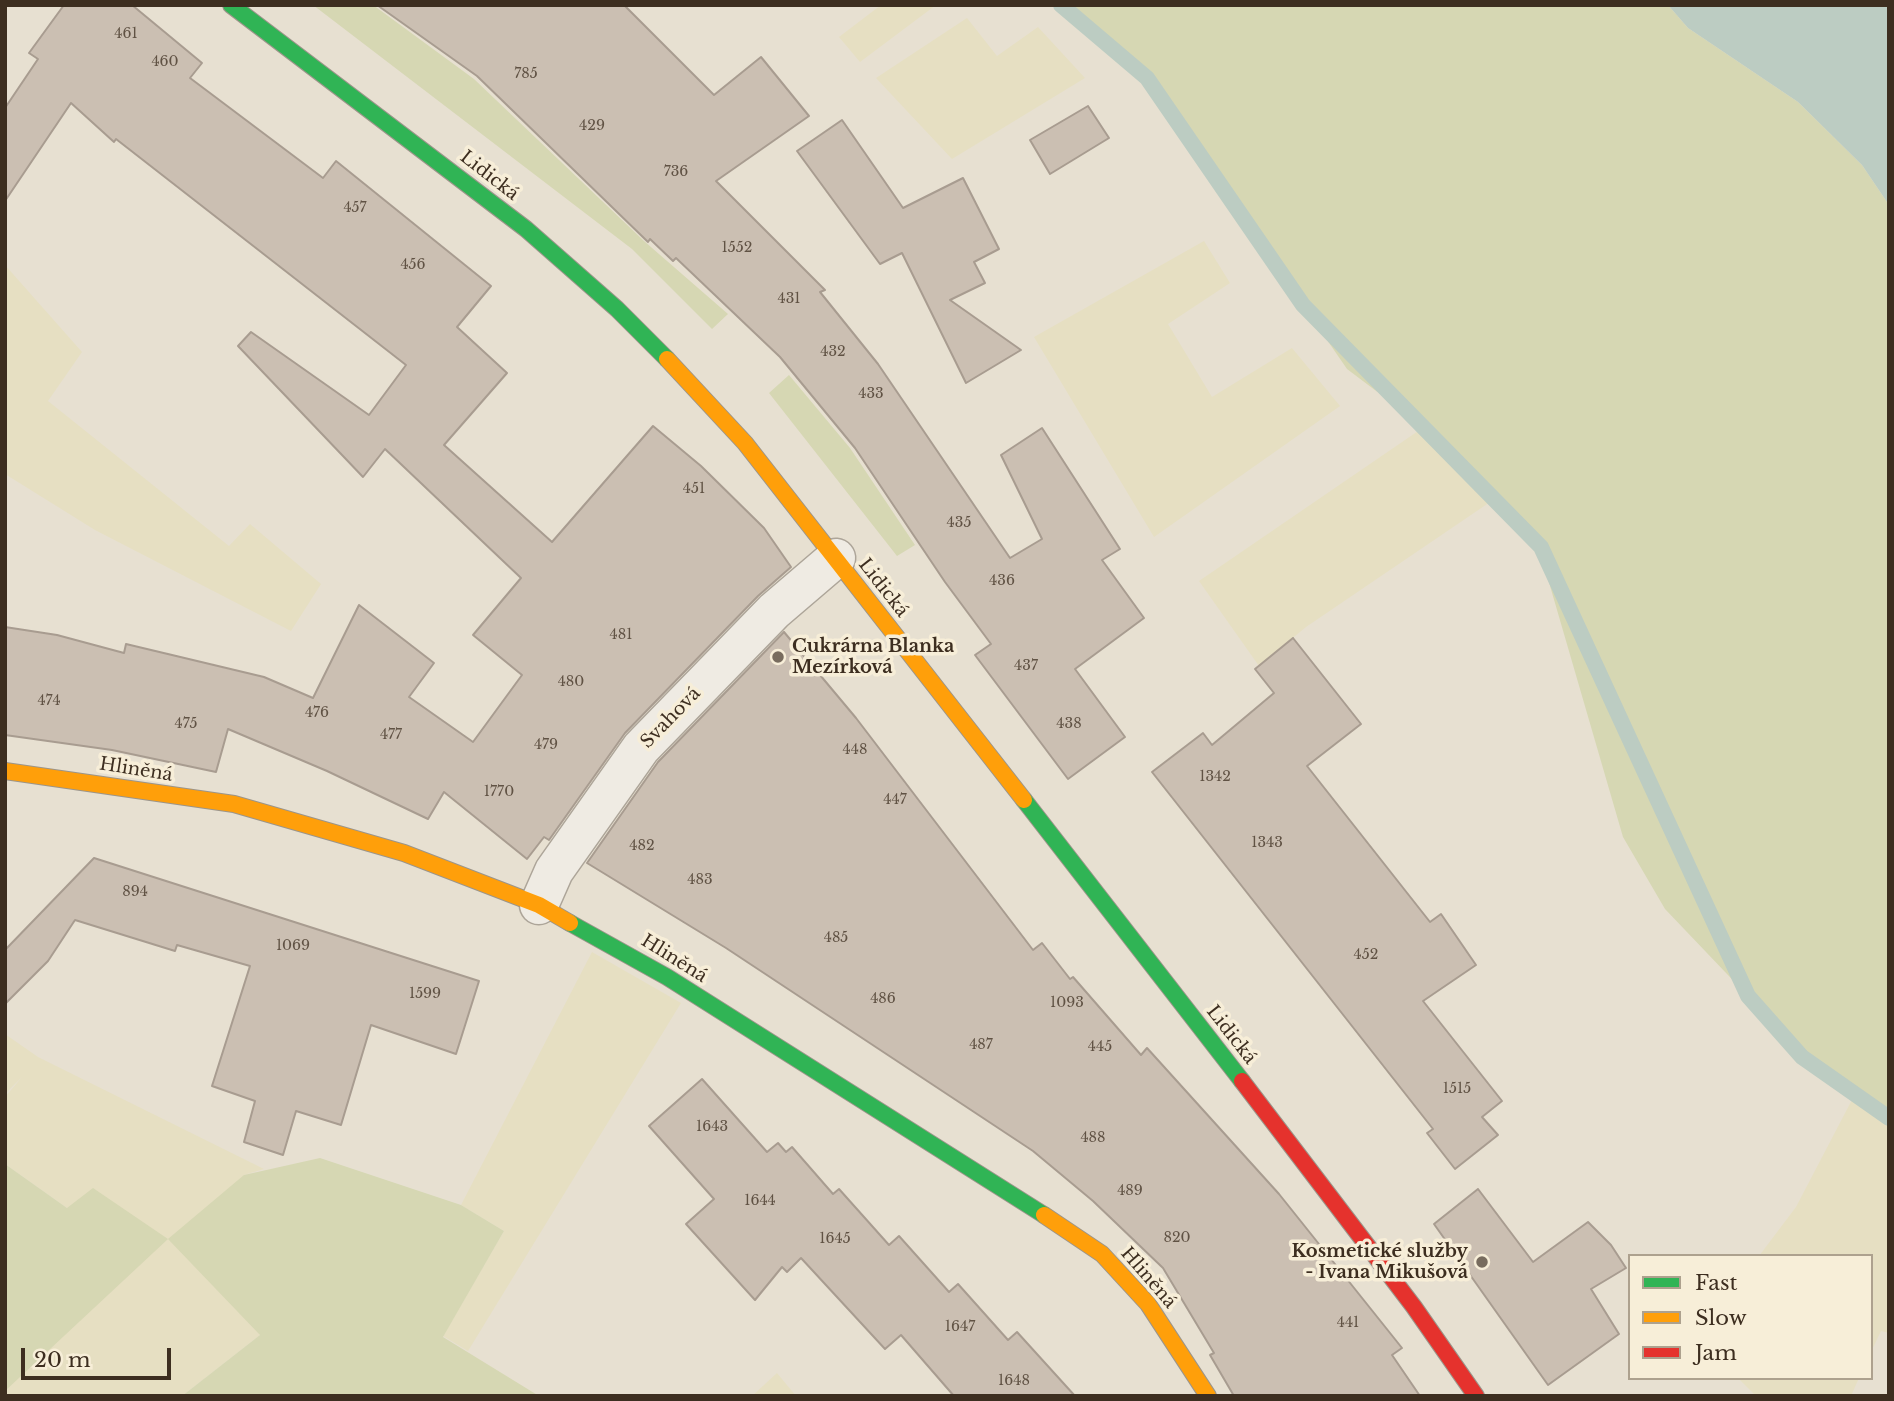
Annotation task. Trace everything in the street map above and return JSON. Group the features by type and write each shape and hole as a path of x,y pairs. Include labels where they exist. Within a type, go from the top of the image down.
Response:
{"main road":[{"name":"Lidická","path":"231,5 486,198 617,309 704,397 836,558 1263,1108 1415,1307 1476,1396"},
{"name":"Hliněná","path":"5,771 234,804 404,853 539,905 667,977 1081,1238 1102,1254 1148,1304 1208,1396"}],"street":[{"name":"Svahová","path":"539,905 554,871 641,748 774,611 836,558"}],"shaded area":[{"path":"881,5 936,5 860,62 839,37"},
{"path":"1668,5 1889,5 1889,205 1862,165 1798,102 1688,28"},
{"path":"967,18 997,56 1038,27 1085,78 952,159 876,78"},
{"path":"1204,241 1230,283 1168,324 1212,397 1292,348 1340,406 1154,537 1034,337"},
{"path":"5,265 82,352 48,401 229,546 250,524 321,584 291,631 95,530 5,474"},
{"path":"1424,427 1457,452 1496,498 1306,627 1259,666 1199,581"},
{"path":"592,952 681,1003 468,1351 443,1336 504,1231 461,1205"},
{"path":"5,1034 38,1057 264,1169 244,1175 260,1335 182,1396 5,1396 67,1208 5,1164 5,1097 22,1077 5,1094"},
{"path":"1855,1094 1889,1115 1889,1333 1881,1331 1873,1348 1873,1254 1761,1254 1796,1207"},
{"path":"777,1373 796,1396 752,1396"},
{"path":"1740,1380 1858,1380 1851,1396 1756,1396"}],"green space":[{"path":"313,5 373,5 474,79 644,241 728,314 712,329 632,249"},
{"path":"1069,5 1668,5 1688,28 1798,102 1862,165 1889,205 1889,1116 1809,1060 1665,909 1623,837 1539,548 1457,452 1347,369 1149,81"},
{"path":"789,375 850,448 915,545 897,556 769,393"},
{"path":"320,1158 461,1205 504,1231 443,1337 539,1396 182,1396 260,1335 168,1239 244,1175"},
{"path":"5,1164 67,1208 93,1188 168,1239 5,1391"}],"building":[{"path":"64,5 132,5 202,63 190,78 323,178 336,161 491,286 457,327 507,373 444,445 552,542 653,426 701,466 764,528 791,567 758,596 625,733 549,840 544,837 527,859 444,792 428,819 327,771 228,729 216,772 112,750 5,735 5,627 57,635 124,653 126,644 264,677 313,698 359,605 434,663 409,697 473,742 522,675 473,635 521,578 385,449 363,477 238,346 251,332 369,415 406,365 116,139 114,142 71,103 5,201 5,108 38,59 29,53"},
{"path":"377,5 624,5 714,95 761,57 809,116 716,181 825,290 820,292 878,364 1010,558 1042,539 1001,455 1042,428 1120,549 1102,560 1144,618 1075,669 1125,737 1068,779 975,655 991,644 945,582 855,448 780,357 676,258 673,261 650,239 648,242 477,76"},
{"path":"1088,106 1109,138 1050,174 1030,140"},
{"path":"842,120 903,208 963,178 999,249 974,262 985,283 950,300 1021,350 966,383 902,253 880,264 797,151"},
{"path":"784,632 856,718 1033,950 1042,943 1070,979 1073,977 1141,1055 1147,1048 1279,1194 1402,1348 1392,1355 1420,1396 1234,1396 1210,1355 1214,1353 1163,1268 1093,1201 1033,1151 726,948 587,863 658,762"},
{"path":"1293,638 1361,724 1307,766 1430,922 1441,914 1476,965 1423,1001 1502,1101 1482,1117 1498,1135 1455,1169 1427,1133 1433,1129 1152,772 1203,733 1212,745 1274,693 1255,669"},
{"path":"94,858 479,981 456,1054 371,1025 341,1125 296,1111 283,1155 244,1142 255,1101 212,1086 250,966 177,945 175,951 75,920 48,961 5,1004 5,950"},
{"path":"702,1079 767,1152 778,1143 786,1152 792,1147 833,1194 839,1189 889,1245 899,1236 949,1292 958,1284 1008,1340 1017,1332 1075,1396 954,1396 901,1335 885,1349 801,1258 787,1272 782,1267 755,1300 686,1224 714,1199 649,1126"},
{"path":"1478,1189 1533,1262 1588,1222 1611,1245 1626,1268 1591,1289 1619,1334 1548,1385 1434,1224"}],"waterway":[{"path":"1061,5 1147,78 1303,305 1541,547 1748,996 1802,1057 1889,1118"}],"traffic: fast":[{"path":"231,5 526,229 617,309 667,359"},
{"path":"1024,800 1242,1081"},
{"path":"570,923 667,977 1044,1215"}],"traffic: slow":[{"path":"667,359 745,443 1024,800"},
{"path":"5,771 234,804 404,853 539,905 570,923"},
{"path":"1044,1215 1102,1254 1148,1304 1208,1396"}],"traffic: jam":[{"path":"1242,1081 1414,1307 1476,1396"}],"place":[{"name":"Cukrárna Blanka Mezírková","path":"778,657"},
{"name":"Kosmetické služby - Ivana Mikušová","path":"1482,1262"}]}
